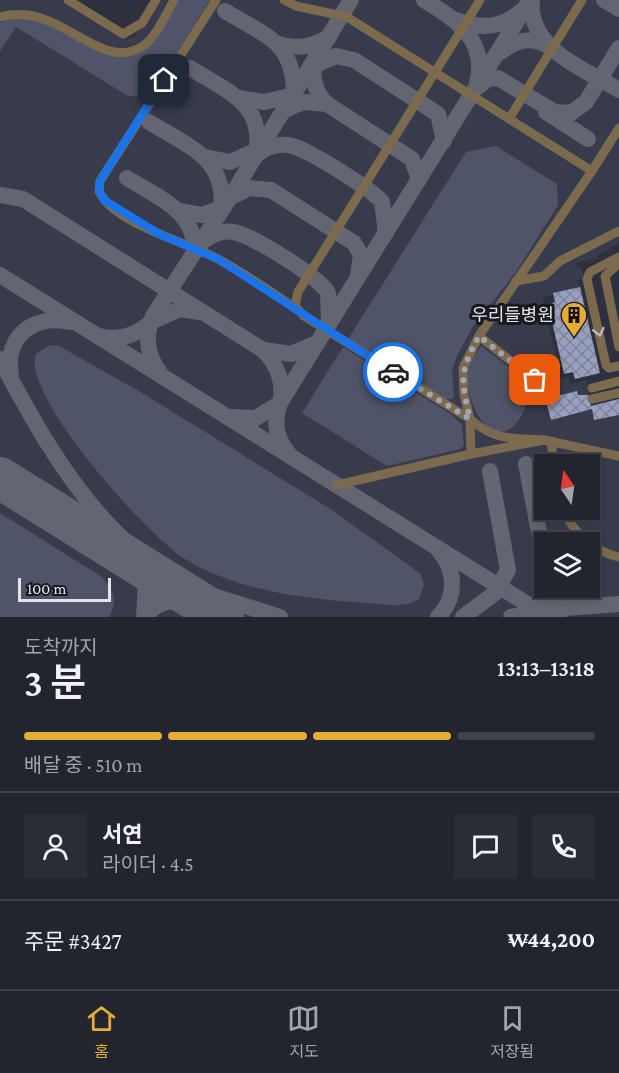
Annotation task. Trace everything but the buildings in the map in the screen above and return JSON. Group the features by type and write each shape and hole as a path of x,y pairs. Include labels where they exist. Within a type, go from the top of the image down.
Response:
{"street":[{"path":"68,0 123,34 142,23 156,0"},
{"path":"60,15 107,45 128,51 146,44 174,0"},
{"path":"216,0 100,181 99,191 110,206 166,238 218,259 470,419 493,436 548,441 619,456"},
{"path":"284,0 296,6 347,17 592,171"},
{"path":"297,309 295,299 298,292 480,0"},
{"path":"509,119 582,0"},
{"path":"0,16 25,5"},
{"path":"471,454 470,419 464,394 463,368 479,336 619,128"},
{"path":"516,281 544,276 560,261 619,231"},
{"path":"619,257 590,273 587,279 606,364 609,368 619,366"},
{"path":"619,264 608,270 604,276 619,347"},
{"path":"479,336 535,380"},
{"path":"592,388 619,381"},
{"path":"592,399 619,393"},
{"path":"337,485 471,454 548,441"},
{"path":"548,441 551,454"},
{"path":"569,520 572,526 600,550 619,557"}],"shaded area":[{"path":"0,0 61,0 117,36 134,38 159,0 619,0 619,243 599,254 597,258 576,263 577,268 581,267 584,278 578,280 580,287 543,298 560,378 568,377 570,384 587,380 591,406 619,399 619,617 0,617"},
{"path":"178,0 210,0 155,87 143,97 128,96 16,27 0,51 0,23 25,10 55,20 102,48 117,54 131,55 143,50 153,39"},
{"path":"496,146 557,184 558,205 516,272 472,328 452,371 454,396 452,399 443,399 348,339 466,152"},
{"path":"50,345 59,346 139,391 332,510 421,574 424,585 419,599 407,604 393,605 272,592 227,579 185,559 144,523 91,464 48,401 37,374 36,354"},
{"path":"481,346 531,384 524,409 515,424 505,431 494,430 483,423 469,391 467,368"},
{"path":"343,347 452,415 462,425 464,445 461,449 387,466 302,413"},
{"path":"0,513 102,577 114,601 109,617 0,617"}],"taxiway":[{"path":"160,373 148,346 148,331 153,316 231,196 351,0"},
{"path":"424,0 458,23 467,32 478,55 477,83"},
{"path":"289,454 277,430 280,403 530,0"},
{"path":"532,0 533,17 539,32 548,44 561,56 619,90"},
{"path":"604,0 619,9"},
{"path":"225,11 264,34 283,51 293,76 294,94"},
{"path":"456,20 473,25 490,26 506,21 521,11"},
{"path":"276,43 304,46 329,37"},
{"path":"501,52 512,45 528,40 546,45"},
{"path":"478,87 488,79 498,78 555,112 571,113 586,102 619,48"},
{"path":"312,66 336,56 354,60 438,114 444,141"},
{"path":"315,62 315,84 327,104"},
{"path":"190,68 229,92 249,110 255,122 256,153"},
{"path":"238,98 264,102 294,95"},
{"path":"285,110 303,102 327,104 412,159 419,180"},
{"path":"546,112 588,139"},
{"path":"149,122 190,147 211,166 218,178 221,211"},
{"path":"258,154 277,145 293,146 343,173 382,202 386,233"},
{"path":"205,157 230,162 260,149"},
{"path":"127,178 162,199 182,216 194,239 194,253"},
{"path":"231,197 249,188 271,190 354,243 361,255 358,275"},
{"path":"0,195 23,199 263,350 291,354 315,344"},
{"path":"179,211 202,215 224,207"},
{"path":"202,242 216,234 233,232 254,240 284,257 312,277 328,293 329,322"},
{"path":"0,275 548,617"},
{"path":"151,322 180,309 200,312"},
{"path":"11,375 12,349 24,331 45,321 70,322"},
{"path":"99,336 113,338 126,336 150,323"},
{"path":"230,417 256,418 280,403 279,374 263,350"},
{"path":"0,359 48,444 91,504 131,546 208,608"},
{"path":"526,464 539,532"},
{"path":"463,617 495,593 508,570 490,471"},
{"path":"106,544 140,562"},
{"path":"438,617 449,601 452,584 449,567 439,551"},
{"path":"134,562 146,584 144,617"},
{"path":"192,589 280,617"},
{"path":"553,598 559,617"},
{"path":"145,617 156,606 170,601 186,600 201,603"},
{"path":"534,605 552,609 619,604"},
{"path":"511,617 541,612"}],"runway":[{"path":"0,478 223,617"}],"way so far":[{"path":"393,372 470,419 464,394 463,368 479,336 535,380"}],"place":[{"name":"우리들병원","path":"574,338"}],"route":[{"path":"164,80 100,181 98,187 104,200 110,206 159,234 218,259 393,372"}]}
